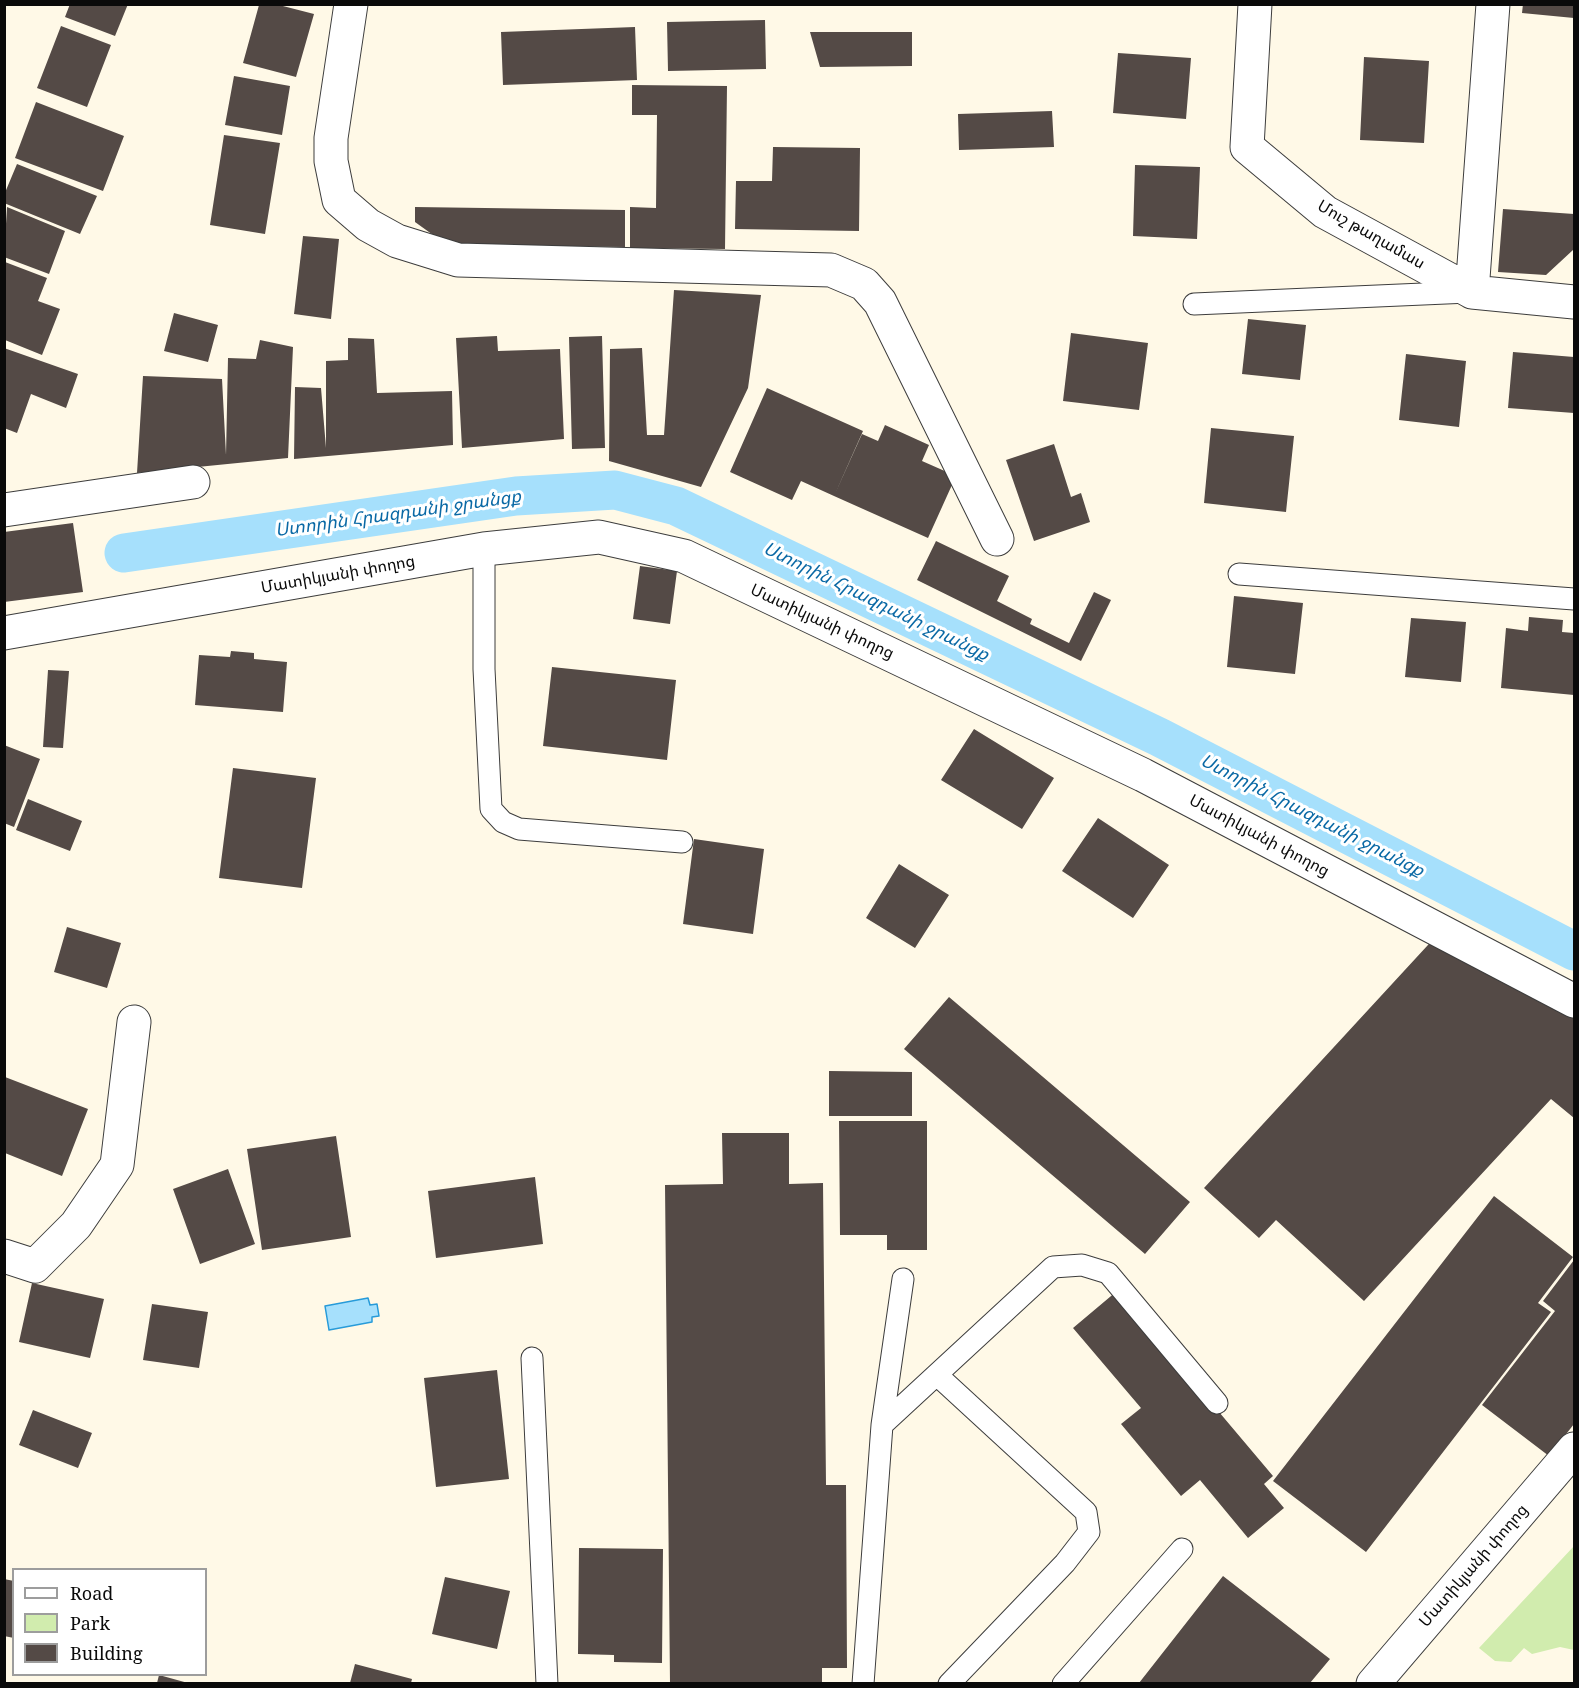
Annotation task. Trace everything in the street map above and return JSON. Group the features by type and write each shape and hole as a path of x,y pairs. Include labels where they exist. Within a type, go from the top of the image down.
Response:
{"street":[{"path":"351,4 331,138 331,161 339,200 368,225 397,241 458,260 831,270 864,284 880,302 997,538"},
{"name":"Մուշ թաղամաս","path":"1255,4 1247,147 1325,212 1472,292 1575,302"},
{"path":"1472,292 1493,4"},
{"path":"4,510 193,482"},
{"name":"Մատիկյանի փողոց","path":"4,633 484,549 599,537 684,556 1143,775 1575,1001"},
{"path":"4,1256 35,1266 76,1225 117,1165 134,1022"},
{"name":"Մատիկյանի փողոց","path":"1373,1683 1575,1449"}],"lane":[{"path":"1194,304 1472,292"},
{"path":"484,549 484,669 491,809 503,822 519,829 682,842"},
{"path":"1239,574 1575,599"},
{"path":"882,1425 1053,1267 1082,1264 1108,1273 1217,1403"},
{"path":"863,1683 882,1425 903,1279"},
{"path":"532,1358 547,1683"},
{"path":"937,1375 1086,1512 1089,1532 1065,1563 949,1683"},
{"path":"1063,1683 1182,1549"}],"green space":[{"path":"1574,1546 1574,1650 1560,1647 1532,1654 1524,1648 1511,1662 1495,1661 1479,1648"}],"water":[{"path":"368,1298 370,1305 377,1304 379,1316 372,1317 372,1322 329,1330 325,1306"}],"building":[{"path":"70,4 128,4 115,36 65,17"},
{"path":"1523,4 1574,4 1574,18 1522,13"},
{"path":"259,5 279,5 314,14 296,77 243,63"},
{"path":"765,20 766,69 668,71 667,22"},
{"path":"61,26 111,45 87,107 37,88"},
{"path":"635,27 637,80 503,85 501,32"},
{"path":"810,32 912,32 912,66 820,67"},
{"path":"1118,53 1191,58 1186,119 1113,113"},
{"path":"1364,57 1429,61 1424,143 1360,140"},
{"path":"234,76 290,86 282,135 225,125"},
{"path":"632,85 727,86 725,249 630,248 630,207 656,208 657,115 632,115"},
{"path":"36,102 124,136 103,191 15,158"},
{"path":"1052,111 1054,147 959,150 958,114"},
{"path":"224,135 280,143 265,234 210,225"},
{"path":"773,147 860,148 859,231 735,229 736,181 772,181"},
{"path":"17,164 97,196 80,234 4,203 4,195"},
{"path":"1135,165 1200,167 1197,239 1133,236"},
{"path":"7,207 65,231 49,274 4,257"},
{"path":"415,207 625,210 625,247 447,245 415,222"},
{"path":"1503,209 1574,214 1573,250 1546,275 1498,272"},
{"path":"303,236 339,239 331,319 294,314"},
{"path":"5,262 47,278 38,301 60,309 42,355 5,340"},
{"path":"674,290 761,295 748,388 701,487 609,461 610,349 642,348 647,435 664,435"},
{"path":"174,313 218,325 208,362 164,351"},
{"path":"1248,319 1306,325 1300,380 1242,374"},
{"path":"1071,333 1148,343 1139,410 1063,401"},
{"path":"497,336 498,351 560,349 564,439 462,448 456,338"},
{"path":"602,336 605,448 572,449 569,337"},
{"path":"348,338 374,339 377,393 452,391 453,445 294,459 295,387 321,388 326,448 326,361 348,360"},
{"path":"260,340 293,347 288,458 137,473 143,376 222,379 226,455 228,358 256,359"},
{"path":"4,348 78,374 66,408 31,394 17,433 4,428"},
{"path":"1513,352 1574,357 1574,413 1508,408"},
{"path":"1406,354 1466,361 1459,427 1399,420"},
{"path":"767,388 863,431 834,496 801,481 792,500 730,472"},
{"path":"885,425 929,445 922,461 956,476 928,538 834,496 862,434 878,441"},
{"path":"1211,428 1294,436 1286,512 1204,503"},
{"path":"1054,444 1071,497 1081,493 1090,522 1034,541 1006,460"},
{"path":"73,523 83,592 4,602 4,532"},
{"path":"936,541 1009,576 997,601 1032,619 1030,624 1069,643 1094,592 1111,600 1081,661 917,580"},
{"path":"640,566 677,571 670,624 633,619"},
{"path":"1234,596 1303,603 1295,674 1227,667"},
{"path":"1529,617 1563,620 1562,632 1574,633 1574,695 1501,688 1506,628 1528,631"},
{"path":"1411,618 1466,622 1461,682 1405,677"},
{"path":"231,651 254,653 254,659 287,662 283,712 195,705 199,655 230,657"},
{"path":"552,667 676,680 667,760 543,746"},
{"path":"48,670 69,671 63,748 43,747"},
{"path":"974,729 1054,778 1022,829 941,780"},
{"path":"4,745 40,759 14,827 4,823"},
{"path":"233,768 316,778 302,888 219,878"},
{"path":"28,799 82,821 70,851 16,830"},
{"path":"1098,818 1169,865 1133,918 1062,871"},
{"path":"694,839 764,849 753,934 683,924"},
{"path":"899,864 949,895 915,948 866,918"},
{"path":"67,927 121,943 107,988 54,972"},
{"path":"1439,933 1574,1017 1574,1118 1551,1099 1364,1301 1276,1220 1259,1238 1204,1188"},
{"path":"949,997 1190,1202 1145,1254 904,1049"},
{"path":"829,1071 912,1072 912,1116 829,1116"},
{"path":"5,1077 88,1109 62,1176 5,1153"},
{"path":"839,1121 927,1121 927,1250 887,1250 887,1235 840,1235"},
{"path":"722,1133 789,1133 789,1184 823,1183 826,1485 846,1485 847,1668 822,1668 822,1683 670,1683 665,1185 723,1184"},
{"path":"336,1136 351,1237 262,1250 247,1149"},
{"path":"228,1169 255,1244 200,1264 173,1189"},
{"path":"535,1177 543,1244 436,1258 428,1191"},
{"path":"1494,1196 1573,1257 1538,1303 1551,1312 1366,1552 1273,1481"},
{"path":"1574,1260 1574,1424 1549,1456 1482,1405 1555,1311 1543,1301"},
{"path":"32,1283 104,1299 90,1358 19,1342"},
{"path":"1117,1291 1273,1476 1264,1484 1284,1508 1248,1538 1200,1480 1181,1496 1121,1424 1141,1408 1073,1328"},
{"path":"152,1304 208,1312 199,1368 143,1360"},
{"path":"497,1370 509,1479 436,1487 424,1378"},
{"path":"33,1410 92,1433 78,1468 19,1445"},
{"path":"579,1548 663,1549 662,1663 614,1662 614,1655 578,1654"},
{"path":"1223,1576 1330,1659 1310,1683 1139,1683"},
{"path":"445,1577 510,1591 497,1649 432,1634"},
{"path":"4,1579 12,1581 12,1638 4,1636"},
{"path":"355,1664 412,1679 411,1683 350,1683"},
{"path":"159,1676 163,1676 188,1683 157,1683"}],"waterway":[{"name":"Ստորին Հրազդանի ջրանցք","path":"124,553 516,496 615,490 676,506 1159,737 1574,951"}]}
